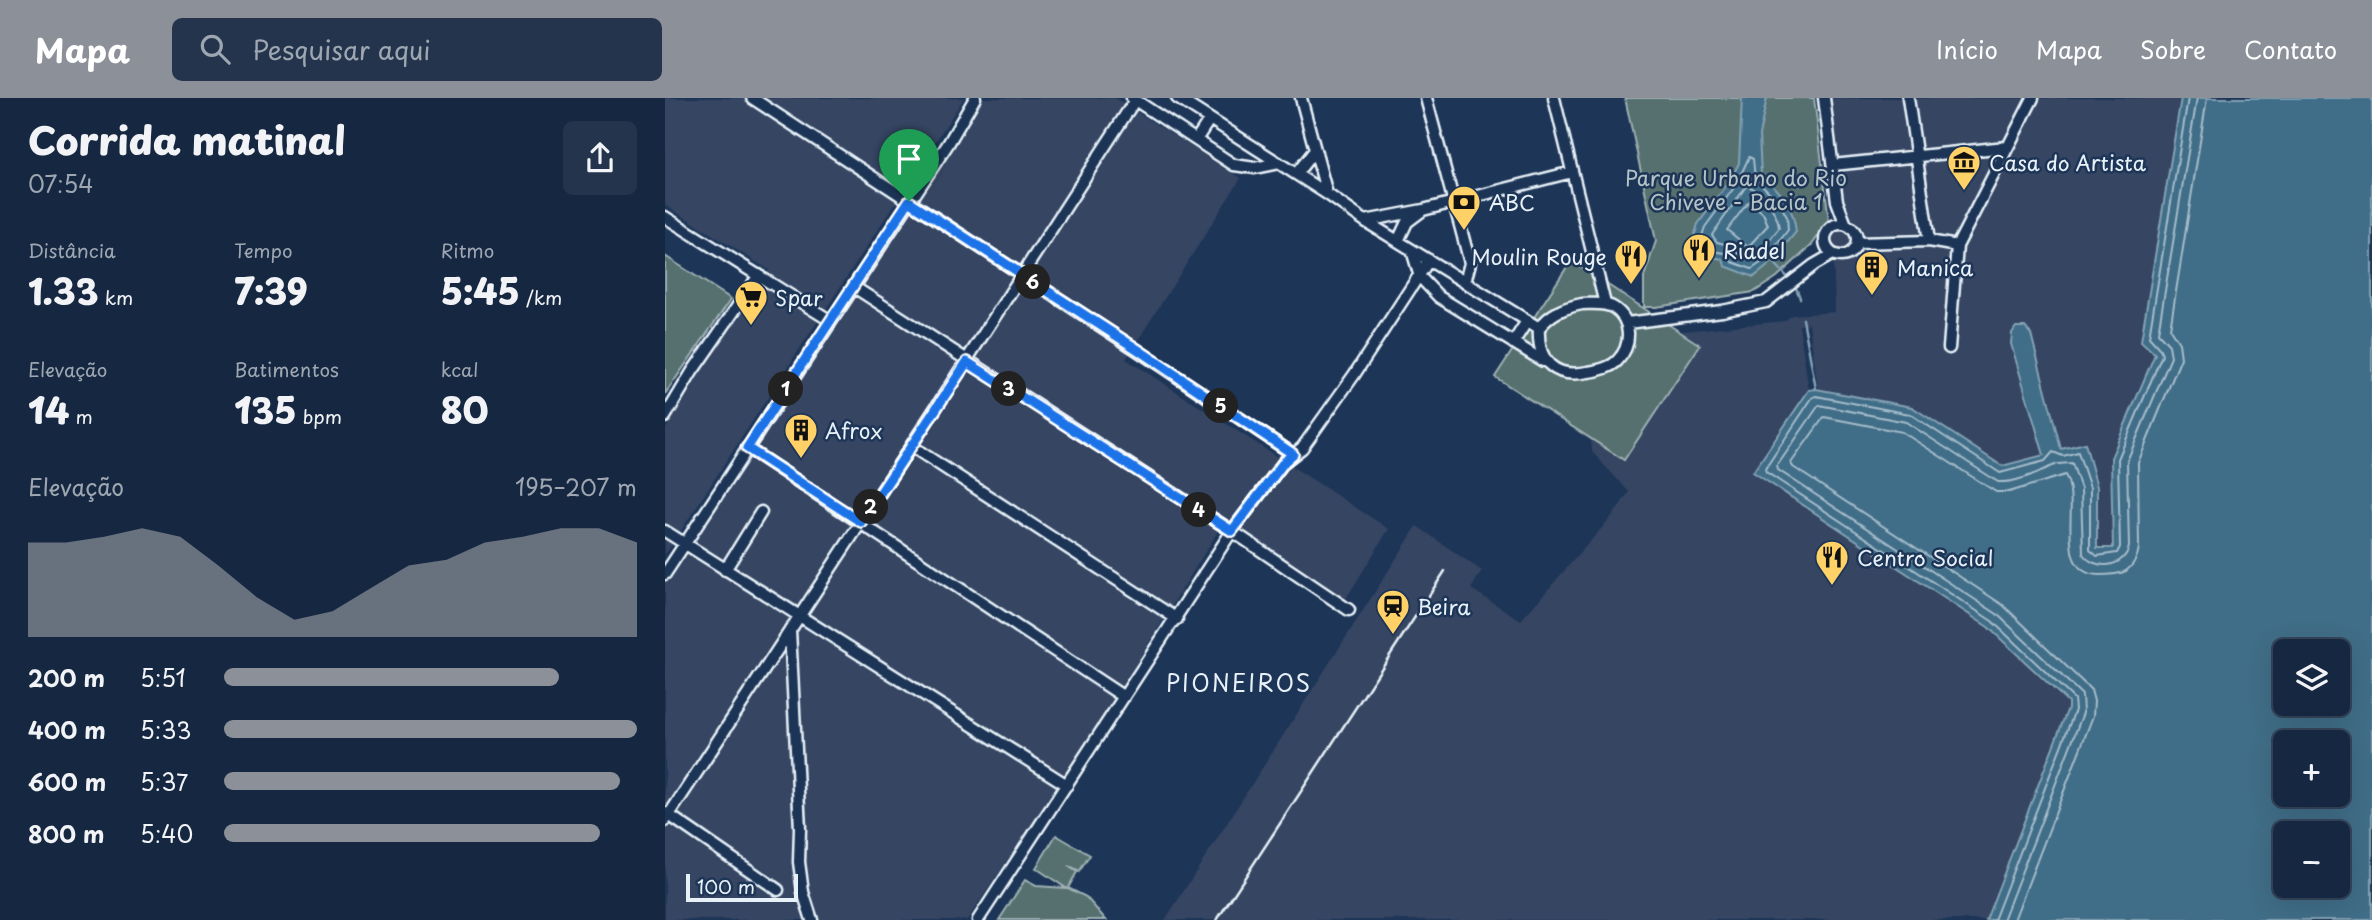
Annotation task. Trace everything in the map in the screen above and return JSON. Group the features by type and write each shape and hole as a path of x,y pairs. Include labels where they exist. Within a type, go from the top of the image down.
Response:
{"street":[{"path":"665,574 948,144 975,98"},
{"path":"1177,98 1365,221 1539,328"},
{"path":"1197,112 1198,98"},
{"path":"1301,98 1327,194"},
{"path":"1426,98 1470,263 1465,282"},
{"path":"1554,98 1605,304"},
{"path":"1823,98 1837,201 1834,226 1826,234 1829,250"},
{"path":"1907,98 1929,241"},
{"path":"1949,348 1957,246 2033,98"},
{"path":"778,890 666,816 967,362 1134,99 1234,164 1246,168 1279,163"},
{"path":"758,100 1293,454"},
{"path":"1196,139 1209,120"},
{"path":"1833,164 2006,147"},
{"path":"1296,174 1315,150"},
{"path":"1365,221 1423,210 1572,172"},
{"path":"1829,250 1847,255 1852,253 1857,243 1857,236 1846,225 1837,201"},
{"path":"1398,241 1407,222 1423,210"},
{"path":"665,217 831,321"},
{"path":"1834,226 1846,225"},
{"path":"1857,243 1929,241 1957,246"},
{"path":"1412,250 1420,277 1439,297 1559,372 1575,375 1597,371 1617,362 1628,343 1627,323 1613,307 1605,304 1582,304 1564,308 1549,316 1539,328 1540,353 1546,363"},
{"path":"1627,323 1722,311 1766,302 1829,250"},
{"path":"978,920 1232,531 1284,462 1302,448 1354,375 1429,260"},
{"path":"665,417 692,372 759,275"},
{"path":"854,287 1232,531 1349,610"},
{"path":"1513,343 1527,321"},
{"path":"911,446 1177,619"},
{"path":"747,448 1124,697"},
{"path":"725,570 761,512"},
{"path":"665,531 1067,785"},
{"path":"790,630 800,829 799,862 803,892 812,920"}],"shaded area":[{"path":"665,98 964,98 665,555 665,430 769,270 665,205"},
{"path":"978,98 1115,98 1241,178 1126,359 1389,529 1344,602 1225,520 1087,743 967,920 665,920 665,578"},
{"path":"1821,98 2181,98 2141,341 2155,354 2111,458 2113,548 2097,549 2097,487 2085,443 2002,466 1912,407 1818,389 1809,324 1799,325 1809,390 1754,472 1988,627 2068,702 1986,920 1165,920 1417,526 1482,571 1471,589 1521,620 1614,514 1629,492 1592,452 1591,434 1642,335 1784,321 1792,315 1835,312 1832,224 1837,213"}],"green space":[{"name":"Parque Urbano do Rio Chiveve - Bacia 1","path":"1625,98 1814,98 1829,221 1811,246 1777,277 1754,292 1644,307 1644,277 1656,241"},
{"path":"665,256 731,299 665,394"},
{"path":"1571,261 1700,345 1624,460 1495,377"},
{"path":"1056,835 1090,855 1079,872 1068,866 1077,872 1068,888 1086,897 1106,920 999,920 1025,880 1036,886 1066,888 1036,868"}],"water":[{"path":"1742,98 1767,98 1759,135 1761,174 1785,199 1796,232 1769,265 1754,277 1725,266 1723,259 1705,256 1703,250 1691,247 1698,224 1730,181 1739,163"},
{"path":"2181,98 2372,98 2372,920 1986,920 2068,708 2068,702 1988,627 1753,472 1809,390 1816,389 1912,407 2002,466 2044,455 2011,344 2012,333 2016,327 2025,327 2031,334 2061,449 2085,443 2097,487 2097,548 2113,548 2111,458 2155,354 2141,341"}],"waterway":[{"path":"1771,259 1790,280"},
{"path":"1795,285 1800,298"},
{"path":"1803,319 1816,389"}],"railway":[{"path":"1217,920 1445,571"}],"place":[{"name":"Casa do Artista","path":"1964,192"},
{"name":"ABC","path":"1464,232"},
{"name":"Riadel","path":"1699,280"},
{"name":"Moulin Rouge","path":"1631,286"},
{"name":"Manica","path":"1872,297"},
{"name":"Spar","path":"751,327"},
{"name":"Afrox","path":"801,460"},
{"name":"Centro Social","path":"1832,587"},
{"name":"Beira","path":"1393,636"}],"district":[{"name":"PIONEIROS","path":"1239,682"}],"route":[{"path":"909,201 1293,454 1232,531 967,362 861,522 747,448 909,201"}]}
